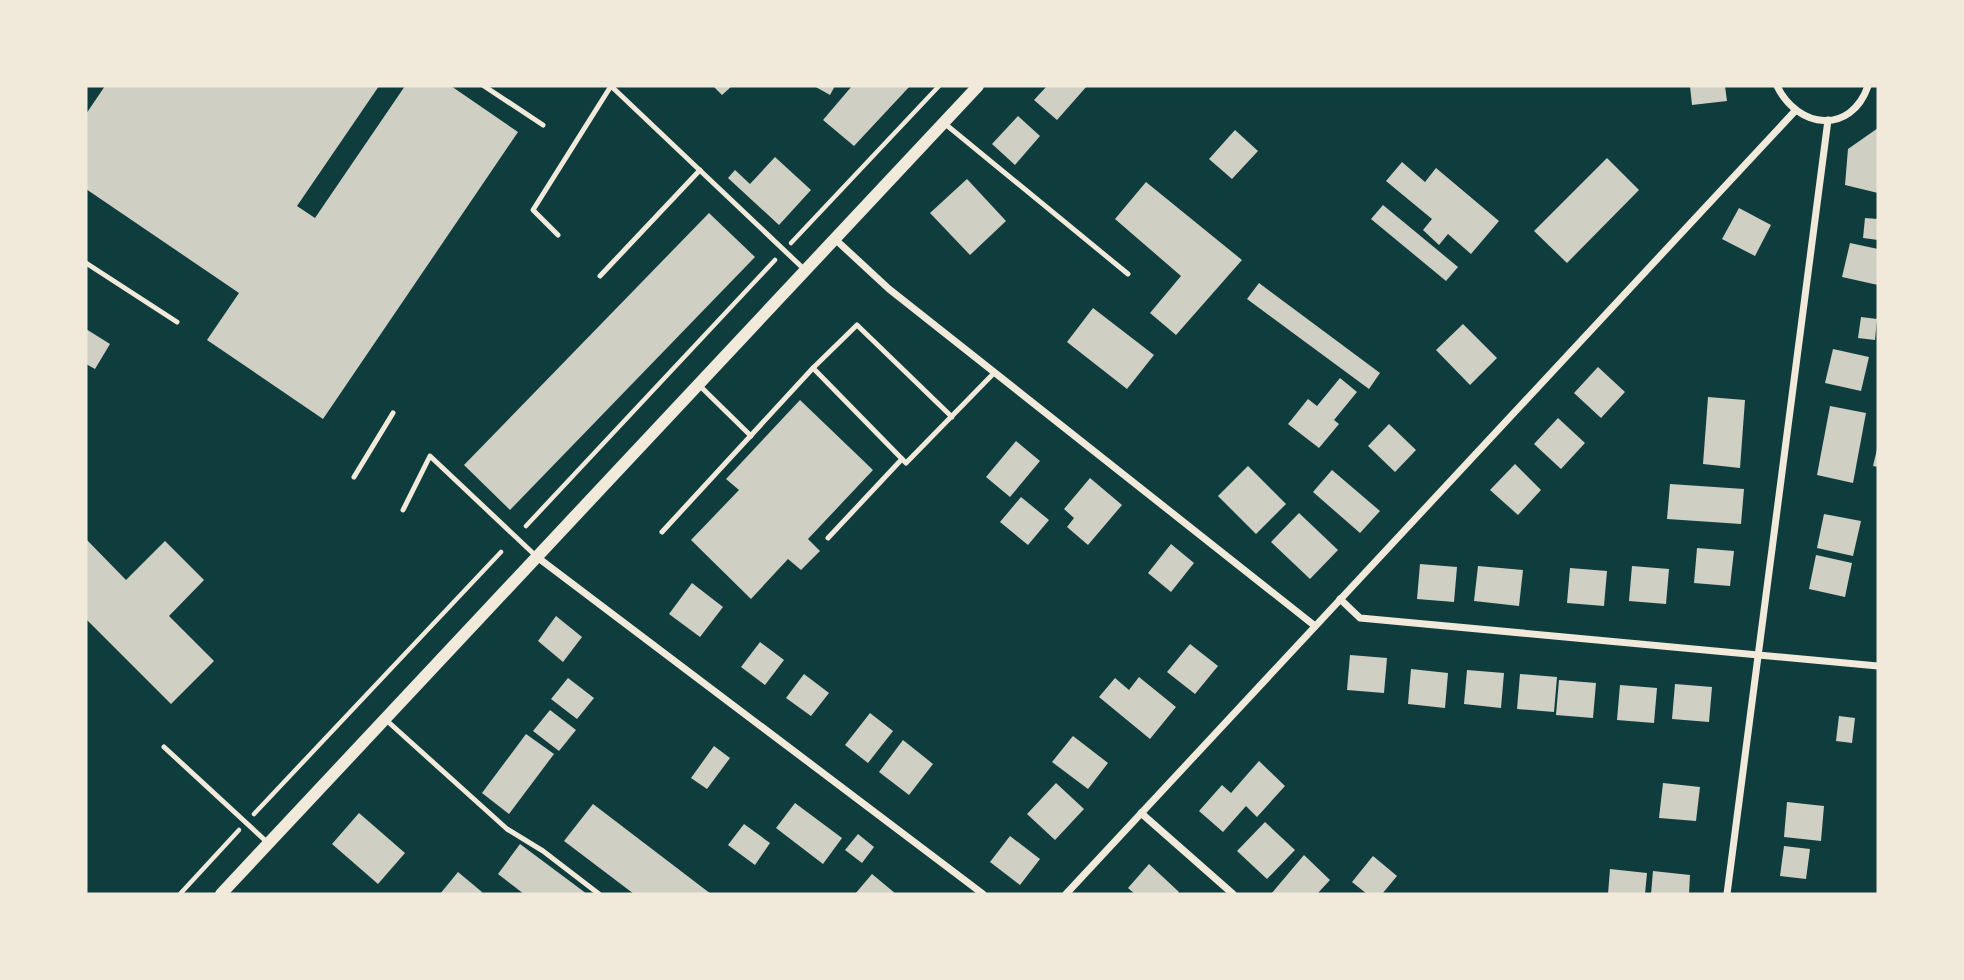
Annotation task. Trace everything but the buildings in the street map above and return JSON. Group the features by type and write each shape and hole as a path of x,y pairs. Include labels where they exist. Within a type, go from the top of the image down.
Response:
{"street":[{"path":"221,894 978,86"},
{"path":"1777,86 1794,111 1805,117 1828,121 1855,108 1868,86"},
{"path":"1066,894 1794,111"},
{"path":"1727,894 1828,121"},
{"path":"836,240 889,289 1315,626"},
{"path":"537,557 983,894"},
{"path":"1340,598 1360,618 1878,666"},
{"path":"1141,813 1233,894"}],"lane":[{"path":"484,86 543,125"},
{"path":"558,235 533,210 611,86 806,271"},
{"path":"944,123 1128,274"},
{"path":"600,276 700,170"},
{"path":"86,263 177,322"},
{"path":"662,532 813,368 857,325 952,417"},
{"path":"813,368 906,463 994,373"},
{"path":"699,385 751,436"},
{"path":"354,477 393,413"},
{"path":"402,510 430,456 537,557"},
{"path":"828,538 902,459"},
{"path":"385,719 507,829 543,851 599,894"},
{"path":"164,747 268,843"}],"path":[{"path":"526,526 939,86"},
{"path":"251,818 501,552"},
{"path":"180,894 244,825"}]}
